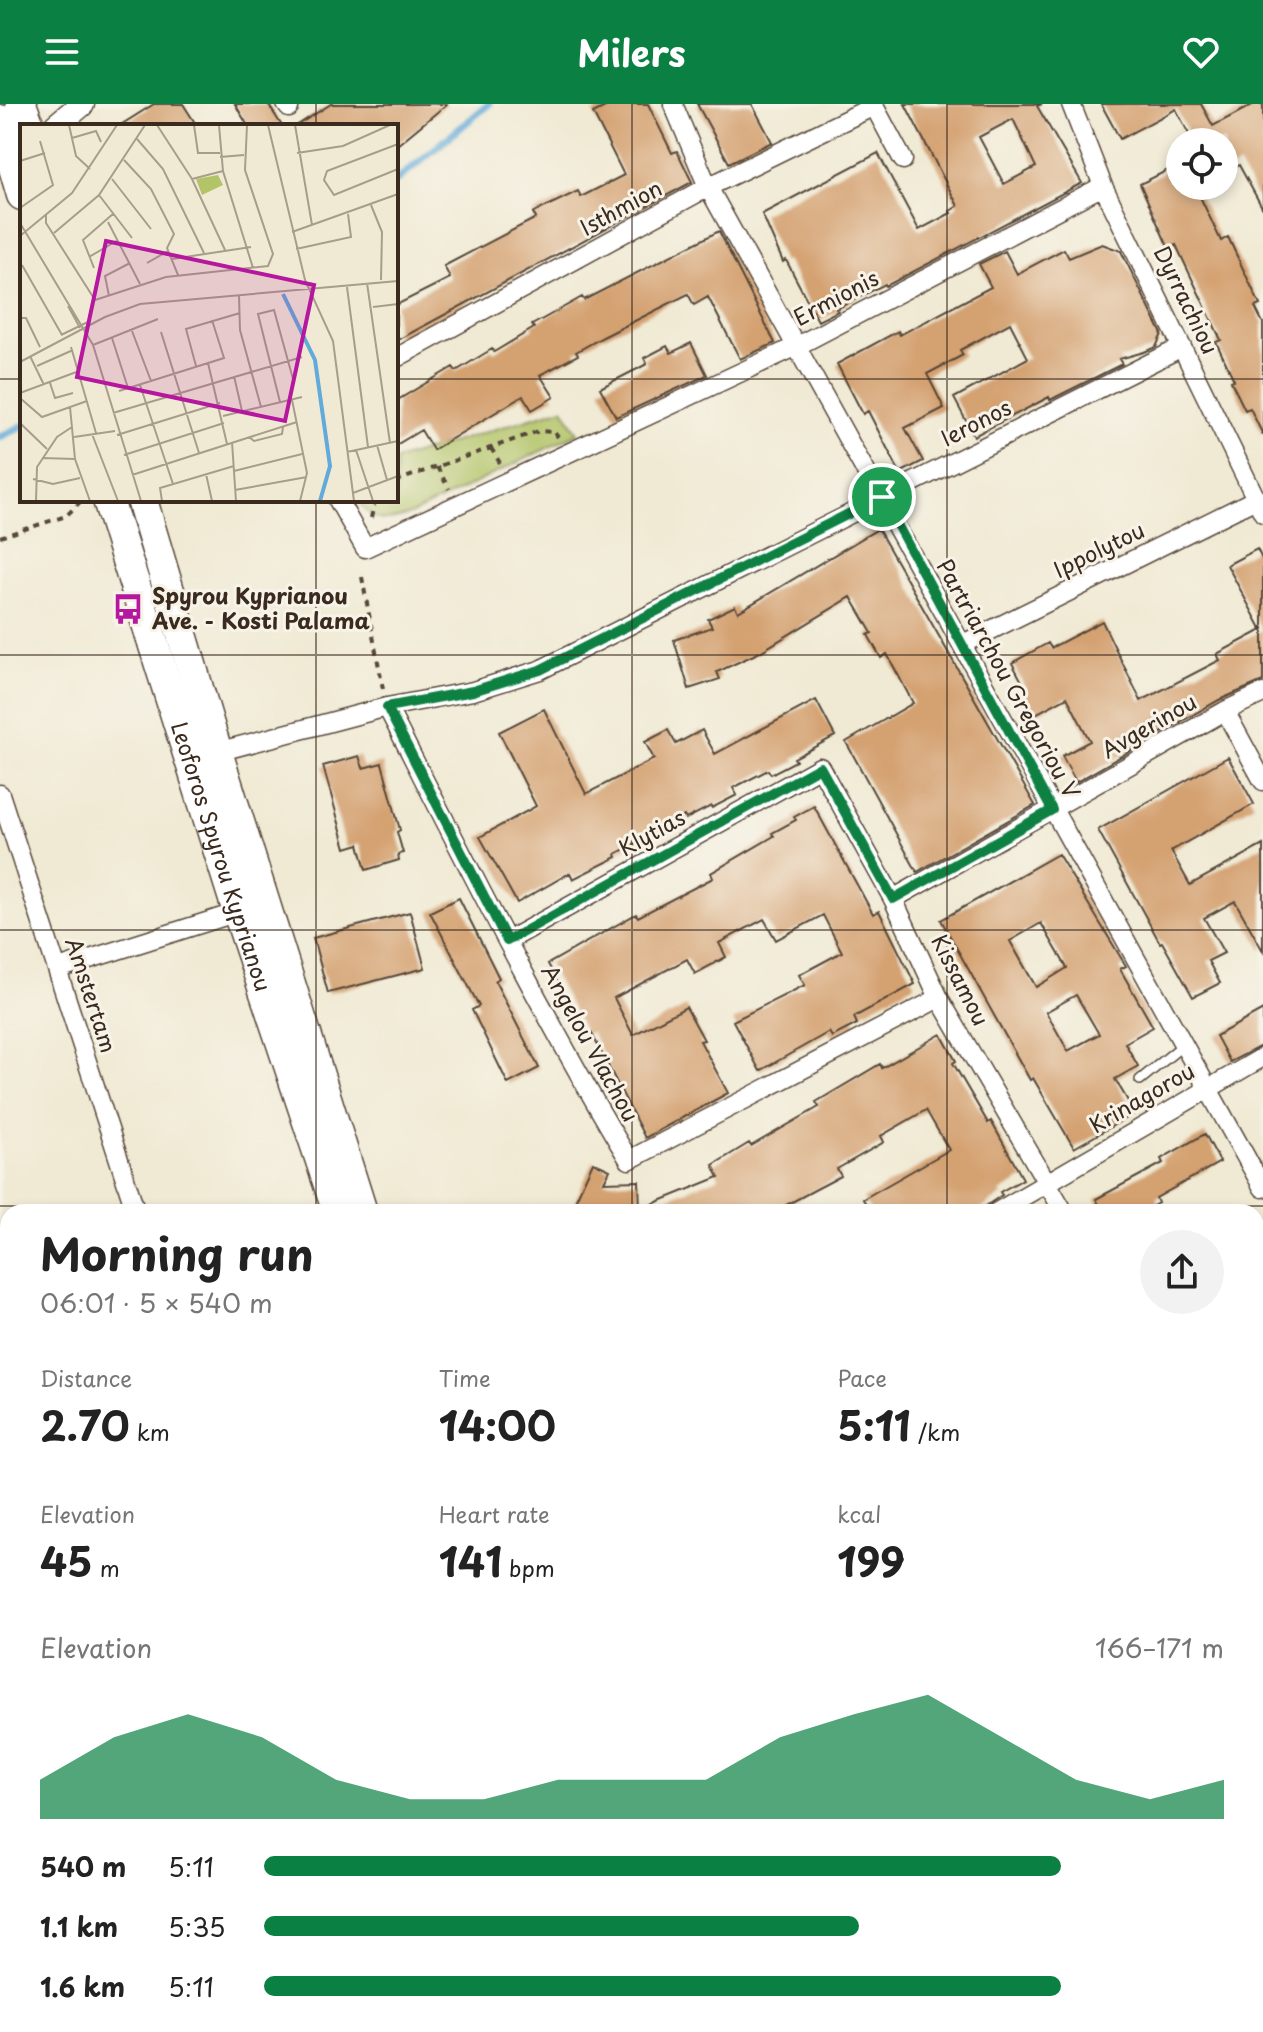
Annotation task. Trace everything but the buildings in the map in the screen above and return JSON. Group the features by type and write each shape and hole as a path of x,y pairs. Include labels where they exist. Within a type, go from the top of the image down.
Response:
{"main road":[{"path":"21,104 28,124"},
{"path":"0,120 20,188"},
{"name":"Leoforos Spyrou Kyprianou","path":"109,502 238,912 335,1204"},
{"name":"Leoforos Spyrou Kyprianou","path":"143,502 217,752 359,1204"}],"street":[{"path":"58,124 82,104"},
{"name":"Partriarchou Gregoriou V","path":"673,104 708,187 1263,1188"},
{"name":"Dyrrachiou","path":"1071,104 1103,186 1259,506"},
{"path":"873,105 903,160"},
{"name":"Isthmion","path":"398,357 708,187 873,105"},
{"name":"Ermionis","path":"339,502 365,548 797,346 1103,186"},
{"name":"Ieronos","path":"387,707 473,691 540,670 1182,347"},
{"name":"Ippolytou","path":"963,644 1259,506"},
{"name":"Avgerinou","path":"893,899 1225,711 1263,693"},
{"path":"217,752 387,707"},
{"name":"Angelou Vlachou","path":"387,707 507,941 629,1160 939,998"},
{"path":"1225,711 1263,781"},
{"name":"Klytias","path":"507,941 820,767"},
{"name":"Kissamou","path":"820,767 893,899 939,998 1059,1204"},
{"name":"Amstertam","path":"0,794 133,1204"},
{"path":"58,969 238,912"},
{"name":"Krinagorou","path":"1010,1204 1263,1057"}],"lane":[{"path":"1140,1080 1183,1045"}],"path":[{"path":"398,480 539,431 554,432 561,441"},
{"path":"491,448 504,469"},
{"path":"437,467 452,494"},
{"path":"0,537 66,516 80,502"},
{"path":"370,520 374,502"},
{"path":"362,577 387,707"}],"green space":[{"path":"563,408 578,433 410,515 380,520 369,514 360,502 398,502 398,459"}],"waterway":[{"path":"398,179 489,104"},
{"path":"0,437 20,427"}],"place":[{"name":"Spyrou Kyprianou Ave. - Kosti Palama","path":"128,609"}],"route":[{"path":"882,497 1052,810 893,899 820,767 507,941 387,707 473,691 540,670 882,497"}]}
